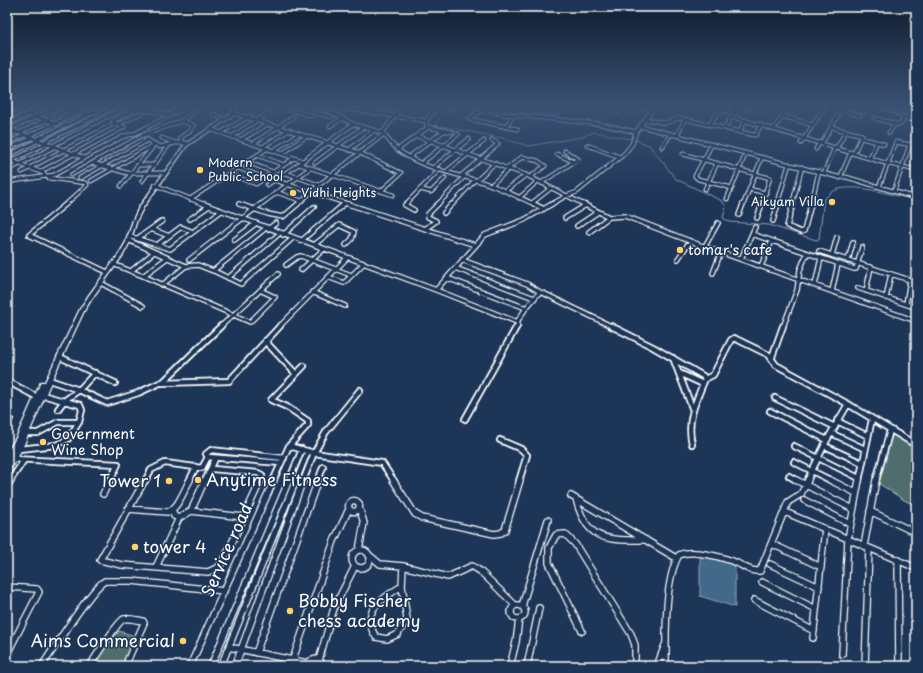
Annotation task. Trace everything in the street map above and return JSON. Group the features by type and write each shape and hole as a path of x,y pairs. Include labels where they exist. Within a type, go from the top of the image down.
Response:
{"street":[{"path":"7,143 21,138"},
{"path":"7,149 24,138"},
{"path":"34,138 84,158"},
{"path":"7,158 41,138"},
{"path":"7,163 54,138"},
{"path":"8,170 67,138"},
{"path":"22,172 86,138"},
{"path":"40,172 102,138"},
{"path":"7,182 54,175 119,138"},
{"path":"71,176 137,138"},
{"path":"145,138 155,145 168,146 175,143 184,142 190,138"},
{"path":"163,138 175,143"},
{"path":"180,138 184,142"},
{"path":"7,469 78,311 89,294 114,264 126,241 132,218 186,144 195,138"},
{"path":"238,138 303,161"},
{"path":"254,143 261,138"},
{"path":"190,198 247,162 278,138"},
{"path":"274,150 292,138"},
{"path":"283,153 304,138"},
{"path":"314,138 360,153 402,173 381,191"},
{"path":"267,186 300,164 333,138"},
{"path":"315,163 348,138"},
{"path":"348,150 363,138"},
{"path":"239,204 281,217 378,138"},
{"path":"388,138 397,150 422,164 491,185 544,209"},
{"path":"397,150 414,138"},
{"path":"424,138 528,176 609,217"},
{"path":"409,157 435,138"},
{"path":"422,164 453,138"},
{"path":"436,290 485,234 524,220 566,196 579,191 620,157 634,138"},
{"path":"662,147 668,138"},
{"path":"690,138 819,171 840,178 846,177 914,197 916,194"},
{"path":"801,144 805,138"},
{"path":"806,138 887,163 916,170"},
{"path":"816,149 824,138"},
{"path":"824,173 841,138"},
{"path":"840,178 852,152 861,138"},
{"path":"863,138 884,144"},
{"path":"434,167 469,139"},
{"path":"80,178 148,140"},
{"path":"425,229 436,221 428,217 428,214 464,176 498,144 492,140"},
{"path":"447,171 470,154 484,141"},
{"path":"12,455 26,433 39,397 49,380 86,303 114,264 129,238 137,214 184,142"},
{"path":"870,158 877,142"},
{"path":"879,187 896,142 916,146"},
{"path":"712,144 702,159 695,176 698,179 732,188"},
{"path":"894,191 910,144"},
{"path":"121,186 155,145"},
{"path":"91,181 155,145"},
{"path":"587,145 620,157"},
{"path":"142,181 168,146"},
{"path":"519,198 540,182 574,162 578,158 565,151"},
{"path":"727,199 746,153"},
{"path":"557,154 574,162"},
{"path":"683,154 770,178 757,218"},
{"path":"257,155 284,165"},
{"path":"491,185 522,157 538,161 545,166 505,191"},
{"path":"739,215 762,157"},
{"path":"7,158 40,172 49,178 74,181 87,185 70,202 29,235 107,272"},
{"path":"228,174 255,184 294,158"},
{"path":"247,162 274,172"},
{"path":"92,163 113,170 131,173 164,173"},
{"path":"444,213 495,163"},
{"path":"705,189 717,163"},
{"path":"300,164 332,176 393,195"},
{"path":"773,221 789,164"},
{"path":"138,165 154,165"},
{"path":"802,167 786,226 801,232 804,231 819,171"},
{"path":"238,168 265,178"},
{"path":"189,260 276,192 310,168"},
{"path":"414,210 405,207 405,205 440,169"},
{"path":"286,173 319,185"},
{"path":"420,189 431,192 445,178"},
{"path":"274,180 475,245"},
{"path":"156,186 267,229 436,290 518,322"},
{"path":"532,203 551,188"},
{"path":"749,189 766,193"},
{"path":"276,192 302,200"},
{"path":"301,241 345,203"},
{"path":"565,218 586,205"},
{"path":"190,219 209,206"},
{"path":"228,278 314,207"},
{"path":"129,238 138,238 170,249 221,211"},
{"path":"578,226 598,212"},
{"path":"589,232 609,217 618,215 625,216 798,280 916,321"},
{"path":"138,238 162,221"},
{"path":"213,271 218,269 276,223"},
{"path":"705,246 718,223"},
{"path":"234,240 255,224"},
{"path":"314,245 339,225 354,232 352,239 346,245"},
{"path":"157,245 181,226 193,232"},
{"path":"741,259 755,227"},
{"path":"151,229 169,236"},
{"path":"752,234 855,269 858,264 862,247"},
{"path":"832,255 837,237"},
{"path":"129,238 154,252 186,266 198,265 241,284 293,238"},
{"path":"678,259 690,241"},
{"path":"761,266 772,241"},
{"path":"848,261 853,242"},
{"path":"301,270 324,249"},
{"path":"819,251 916,282"},
{"path":"131,271 154,252"},
{"path":"713,273 721,252"},
{"path":"807,253 802,264 797,290 772,360 776,365 848,404 916,445"},
{"path":"286,265 299,256 352,275"},
{"path":"143,276 167,258"},
{"path":"162,382 166,384 189,381 229,381 312,292 347,258"},
{"path":"814,285 821,258"},
{"path":"462,260 527,284 540,292 672,358 704,376 705,379"},
{"path":"114,264 250,322 274,297 260,290"},
{"path":"328,277 344,283 363,264"},
{"path":"832,291 838,264"},
{"path":"162,285 186,266"},
{"path":"866,291 871,267"},
{"path":"455,268 534,298"},
{"path":"49,380 78,390 107,403 114,402 162,382 278,274"},
{"path":"886,298 891,274"},
{"path":"447,278 526,308"},
{"path":"906,304 910,280"},
{"path":"101,283 144,306"},
{"path":"858,288 911,306"},
{"path":"312,292 345,306"},
{"path":"465,419 517,329 518,322 526,308 540,292"},
{"path":"692,444 689,423 692,408 705,379 713,375 732,339 740,340 772,357"},
{"path":"265,341 296,374 304,366"},
{"path":"60,357 115,383"},
{"path":"672,358 692,408"},
{"path":"58,409 64,401 78,390 95,373"},
{"path":"678,373 703,384"},
{"name":"Service road","path":"190,666 283,460 290,446 308,425 308,421 287,407 271,400 296,374"},
{"path":"7,381 39,397 46,396 80,405 82,410 79,422 68,439 56,445 12,455"},
{"path":"221,666 311,452 360,390"},
{"path":"776,398 835,427"},
{"path":"666,666 666,643 673,568 676,558 679,554 684,552 695,552 733,561 756,572 760,571 788,502 801,494 831,433 848,404"},
{"path":"770,411 828,440"},
{"path":"7,415 10,418 7,422"},
{"path":"842,654 848,539 872,419"},
{"path":"26,433 38,433 58,422 79,422"},
{"path":"837,422 868,436"},
{"path":"865,666 867,547 870,511 879,466 890,430"},
{"path":"831,433 865,449"},
{"path":"290,446 311,452 382,463 416,514 422,518 494,534 501,533 504,530 527,459 527,455 524,451 500,440"},
{"path":"794,446 859,478"},
{"path":"825,446 862,463"},
{"path":"211,666 302,449"},
{"path":"212,469 258,473 262,475 224,560 219,567 208,572 122,565 100,560 151,470 157,466 165,463 172,463 204,467 208,457 206,454 211,450 283,460"},
{"path":"235,666 296,498 311,452"},
{"path":"12,455 24,460 118,464 103,494"},
{"path":"208,457 215,459 283,460"},
{"path":"156,567 179,518 191,511 212,469 215,459"},
{"path":"7,486 24,460"},
{"path":"794,462 856,493"},
{"path":"168,512 173,510 178,504 196,467"},
{"path":"256,653 324,467"},
{"path":"789,476 853,509"},
{"path":"646,540 615,540 598,536 585,525 579,514 574,498 646,540 676,558"},
{"path":"293,659 334,541 349,509 349,503 354,500 359,502 365,520 359,550"},
{"path":"804,500 850,524"},
{"path":"349,509 353,512 360,507"},
{"path":"128,509 173,512 174,516 179,518"},
{"path":"191,511 243,518"},
{"path":"870,511 916,533"},
{"path":"785,512 916,568"},
{"path":"510,666 516,642 519,619 525,615 525,610 522,606 548,520"},
{"path":"813,638 826,529"},
{"path":"582,631 549,562 548,551 550,542 556,535 565,534 575,544 631,634 635,645 636,666"},
{"path":"772,544 821,567"},
{"path":"368,554 369,560 366,565 361,568 355,566 352,559 354,553 359,550 365,550 380,564 404,566 448,577 472,566 480,571 515,605 522,606"},
{"path":"898,560 899,666"},
{"path":"770,564 819,587"},
{"path":"229,647 293,659 307,665 313,660 323,664 334,608 355,566"},
{"path":"402,586 385,596 371,610 371,633 376,637 387,639 398,634 407,619 402,586 404,566"},
{"path":"42,666 90,596 105,580 224,591"},
{"path":"762,582 816,609"},
{"path":"7,587 37,589 39,592 7,654"},
{"path":"754,600 814,631"},
{"path":"515,605 512,608 512,613 515,618 519,619"},
{"path":"527,666 539,608"},
{"path":"90,666 105,641 120,621 124,619 143,621 144,623 125,666"},
{"path":"657,666 666,643"}],"green space":[{"path":"892,433 916,447 916,506 878,483"},
{"path":"119,631 135,636 121,666 94,666 106,645"}],"water":[{"path":"704,555 733,562 735,565 735,607 700,596 700,560 701,556"}],"waterway":[{"path":"503,138 528,146 574,138"},
{"path":"635,140 649,145 676,179 722,201 726,206 723,218 730,222 769,225 816,240 819,239 824,199 837,190 848,188 867,189 916,200"}],"place":[{"name":"Modern Public School","path":"200,170"},
{"name":"Vidhi Heights","path":"293,193"},
{"name":"Aikyam Villa","path":"832,202"},
{"name":"tomar's cafe","path":"680,250"},
{"name":"Government Wine Shop","path":"43,442"},
{"name":"Anytime Fitness","path":"198,480"},
{"name":"Tower 1","path":"169,481"},
{"name":"tower 4","path":"135,547"},
{"name":"Bobby Fischer chess academy","path":"290,611"},
{"name":"Aims Commercial","path":"183,641"}]}
